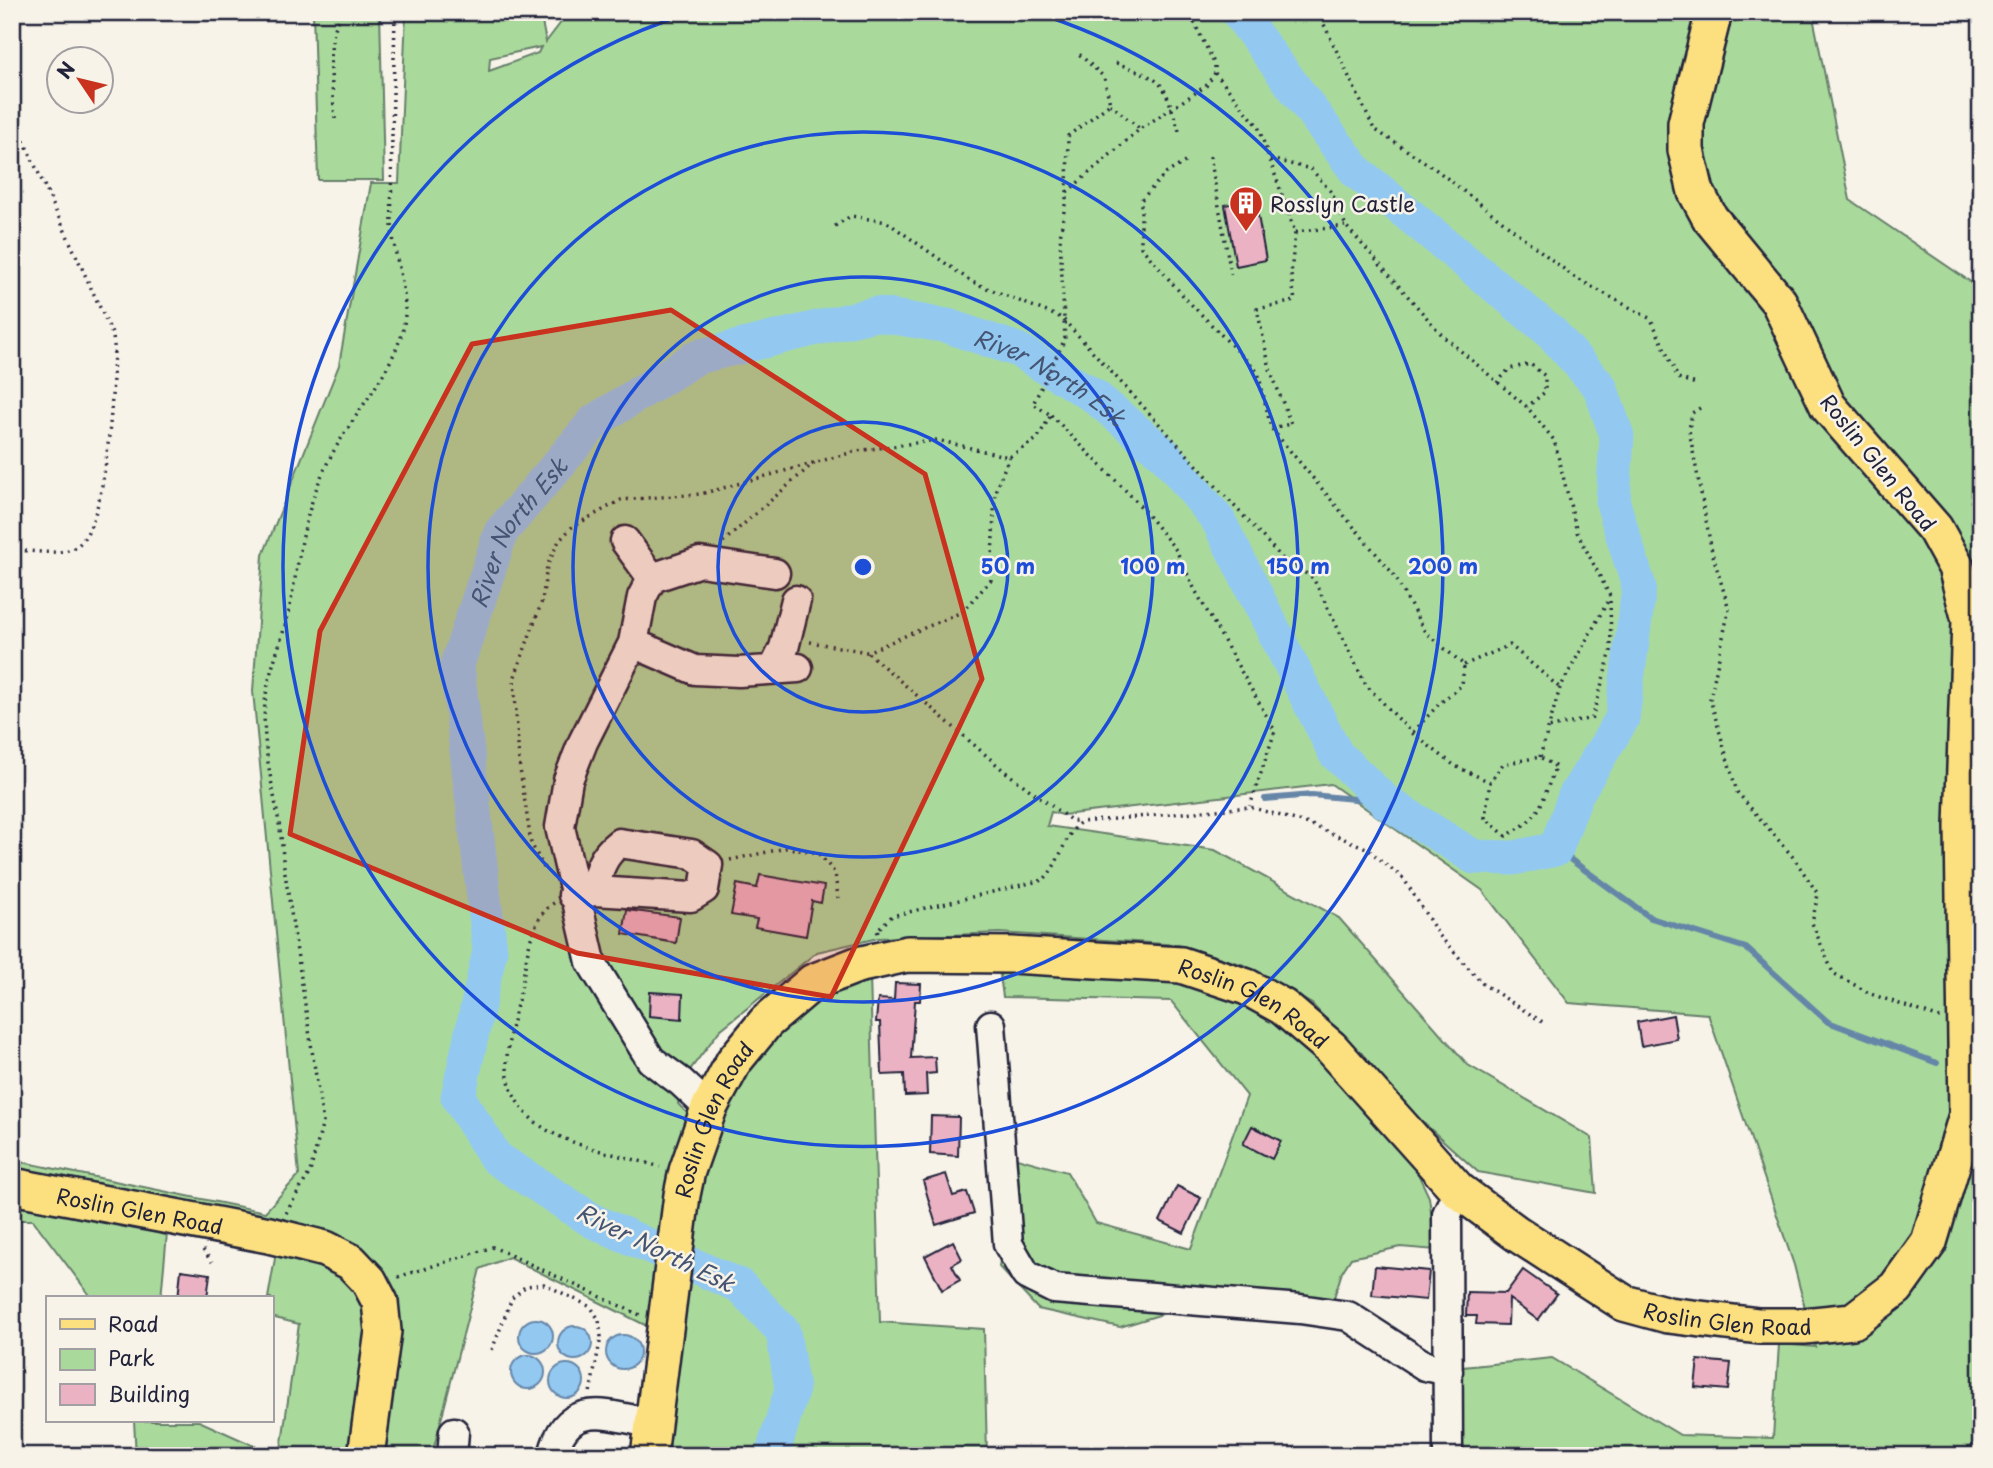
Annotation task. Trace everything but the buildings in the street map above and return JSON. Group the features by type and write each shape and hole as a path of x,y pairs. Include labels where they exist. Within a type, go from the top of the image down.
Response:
{"main road":[{"name":"Roslin Glen Road","path":"652,1440 687,1171 709,1108 734,1060 766,1022 813,982 882,959 907,954 1011,955 1181,965 1247,987 1283,1007 1331,1048 1458,1190 1516,1233 1624,1303 1668,1315 1759,1326 1853,1321 1896,1288 1929,1242 1967,1115 1963,826 1970,620 1956,567 1935,528 1828,406 1779,302 1710,218 1696,192 1686,150 1686,123 1714,12"},
{"name":"Roslin Glen Road","path":"12,1186 269,1236 325,1250 351,1262 369,1281 380,1302 383,1331 366,1456"}],"street":[{"path":"625,540 652,578"},
{"path":"709,1108 681,1082 651,1060 591,962 580,892 560,827 568,779 583,742 634,643 642,597 652,578 700,562 775,573"},
{"path":"634,643 695,670 739,672 786,668 786,638 796,600"},
{"path":"620,843 692,855 708,864 704,889 691,897 580,892 609,851 620,843"},
{"path":"991,1025 1008,1244 1026,1275 1054,1289 1300,1309 1348,1317 1425,1366 1448,1371"},
{"path":"1448,1456 1447,1214 1458,1190"},
{"path":"553,1456 563,1429 572,1419 586,1413 652,1440"}],"path":[{"path":"335,119 332,36 343,12"},
{"path":"281,1222 310,1172 323,1122 283,860 282,829 270,776 265,703 288,612 300,547 320,478 338,440 397,349 404,326 402,280 392,228 395,12"},
{"path":"615,20 620,12"},
{"path":"1067,192 1140,129 1206,86 1215,73 1215,65 1189,12"},
{"path":"1318,12 1374,129 1434,169 1574,277 1651,319 1678,379 1696,384"},
{"path":"1079,54 1104,78 1110,104 1140,129"},
{"path":"1116,63 1152,76 1163,85 1179,131"},
{"path":"1215,73 1258,126 1296,232 1291,275 1295,301 1257,309 1270,369 1291,424 1271,428"},
{"path":"1110,104 1068,136 1067,192 1060,237 1061,302 1065,339 1033,404 1051,415 1120,483 1176,550 1195,590 1275,732 1250,807"},
{"path":"12,115 113,337 114,346 102,491 87,535 76,547 65,551 12,550"},
{"path":"1210,156 1231,274"},
{"path":"1270,159 1311,169 1332,193 1346,226 1443,336 1527,407 1554,440 1577,532 1610,596 1611,651 1592,718 1548,728"},
{"path":"1185,162 1165,174 1141,200 1141,247 1186,299 1258,372 1271,428 1394,575 1425,632 1464,665"},
{"path":"835,226 851,216 887,222 972,282 1062,318 1282,558 1312,578 1366,685 1412,733 1455,766 1490,782"},
{"path":"1296,232 1346,226"},
{"path":"1497,383 1509,369 1530,364 1545,376 1545,392 1527,407"},
{"path":"1258,372 1270,369"},
{"path":"1700,408 1692,413 1689,430 1712,552 1729,608 1710,699 1737,792 1793,857 1818,894 1812,923 1833,973 1871,994 1966,1028"},
{"path":"867,652 962,612 991,580 995,492 1009,457 1037,439 1051,415"},
{"path":"580,892 551,880 531,843 519,762 514,679 542,601 547,566 559,541 572,527 621,500 701,494 858,451 937,440 1009,457"},
{"path":"700,562 815,462"},
{"path":"1540,757 1560,688 1610,596"},
{"path":"786,638 867,652 1003,770 1072,821 1250,807 1309,824 1366,848 1404,879 1438,934 1483,984 1544,1023"},
{"path":"1464,665 1510,645 1560,688"},
{"path":"1412,733 1440,703 1462,685 1464,665"},
{"path":"1540,757 1556,767 1544,803 1527,824 1506,836 1485,818 1490,782 1503,764 1540,757"},
{"path":"882,959 877,930 892,916 1043,880 1054,870 1073,827 1082,822"},
{"path":"708,864 786,848 818,853 835,873 838,898"},
{"path":"580,892 542,910 529,948 506,1066 514,1101 533,1122 556,1135 651,1164"},
{"path":"398,1277 493,1247 667,1325"},
{"path":"492,1350 512,1298 526,1286 544,1284 591,1307 599,1320 601,1337 586,1413"}],"highlighted area":[{"path":"671,310 925,474 982,679 831,997 577,953 290,834 320,631 472,344"}],"green space":[{"path":"313,12 380,12 384,180 318,180"},
{"path":"406,12 518,12 542,22 546,42 569,12 1812,12 1850,200 1981,289 1981,1456 1463,1456 1463,1367 1552,1358 1680,1435 1773,1438 1779,1344 1815,1347 1794,1265 1708,1014 1569,1003 1482,890 1331,784 1063,815 1051,812 1047,826 1215,850 1339,918 1468,1065 1592,1138 1596,1193 1478,1172 1405,1106 1312,1004 1244,965 1179,945 999,933 878,938 817,952 720,1030 681,1082 678,1104 692,1118 795,1009 870,975 880,1322 984,1329 987,1456 667,1456 698,1198 651,1328 509,1257 480,1269 434,1447 435,1456 374,1456 378,1279 12,1172 12,1160 265,1212 299,1175 253,691 263,555 339,365 371,183 399,183","holes":["541,47 538,53 489,71 490,58"]},
{"path":"999,968 1177,977 1243,996 1326,1058 1414,1165 1429,1197 1436,1250 1400,1247 1351,1258 1342,1272 1331,1307 1215,1298 1120,1327 1038,1309 999,1267 1007,1212 1006,1155 1067,1172 1096,1223 1191,1249 1247,1096 1171,1001 1003,997"},
{"path":"12,1193 168,1223 161,1296 90,1296 33,1220 12,1220"},
{"path":"277,1247 344,1271 373,1306 358,1456 280,1456 299,1324 273,1318 273,1296 268,1296"},
{"path":"134,1422 201,1422 277,1456 136,1456"}],"water":[{"path":"536,1319 548,1324 553,1336 548,1348 536,1353 524,1348 519,1336 524,1324"},
{"path":"575,1326 587,1331 592,1343 587,1355 575,1360 563,1355 558,1343 563,1331"},
{"path":"623,1335 635,1340 640,1352 635,1364 623,1369 611,1364 606,1352 611,1340"},
{"path":"528,1355 540,1360 545,1372 540,1384 528,1389 516,1384 511,1372 516,1360"},
{"path":"567,1364 579,1369 584,1381 579,1393 567,1398 555,1393 550,1381 555,1369"}],"waterway":[{"name":"River North Esk","path":"772,1456 792,1389 783,1331 740,1286 593,1221 496,1158 458,1097 490,950 457,665 501,532 595,421 697,357 875,314 948,326 1018,350 1094,396 1165,455 1218,520 1336,754 1386,802 1474,857 1514,858 1556,849 1575,796 1622,719 1639,587 1613,503 1617,436 1600,387 1551,332 1357,172 1238,12"},
{"path":"1265,799 1312,795 1386,802"},
{"path":"1556,849 1651,918 1746,948 1828,1022 1937,1063"}],"place":[{"name":"Rosslyn Castle","path":"1246,233"}]}
